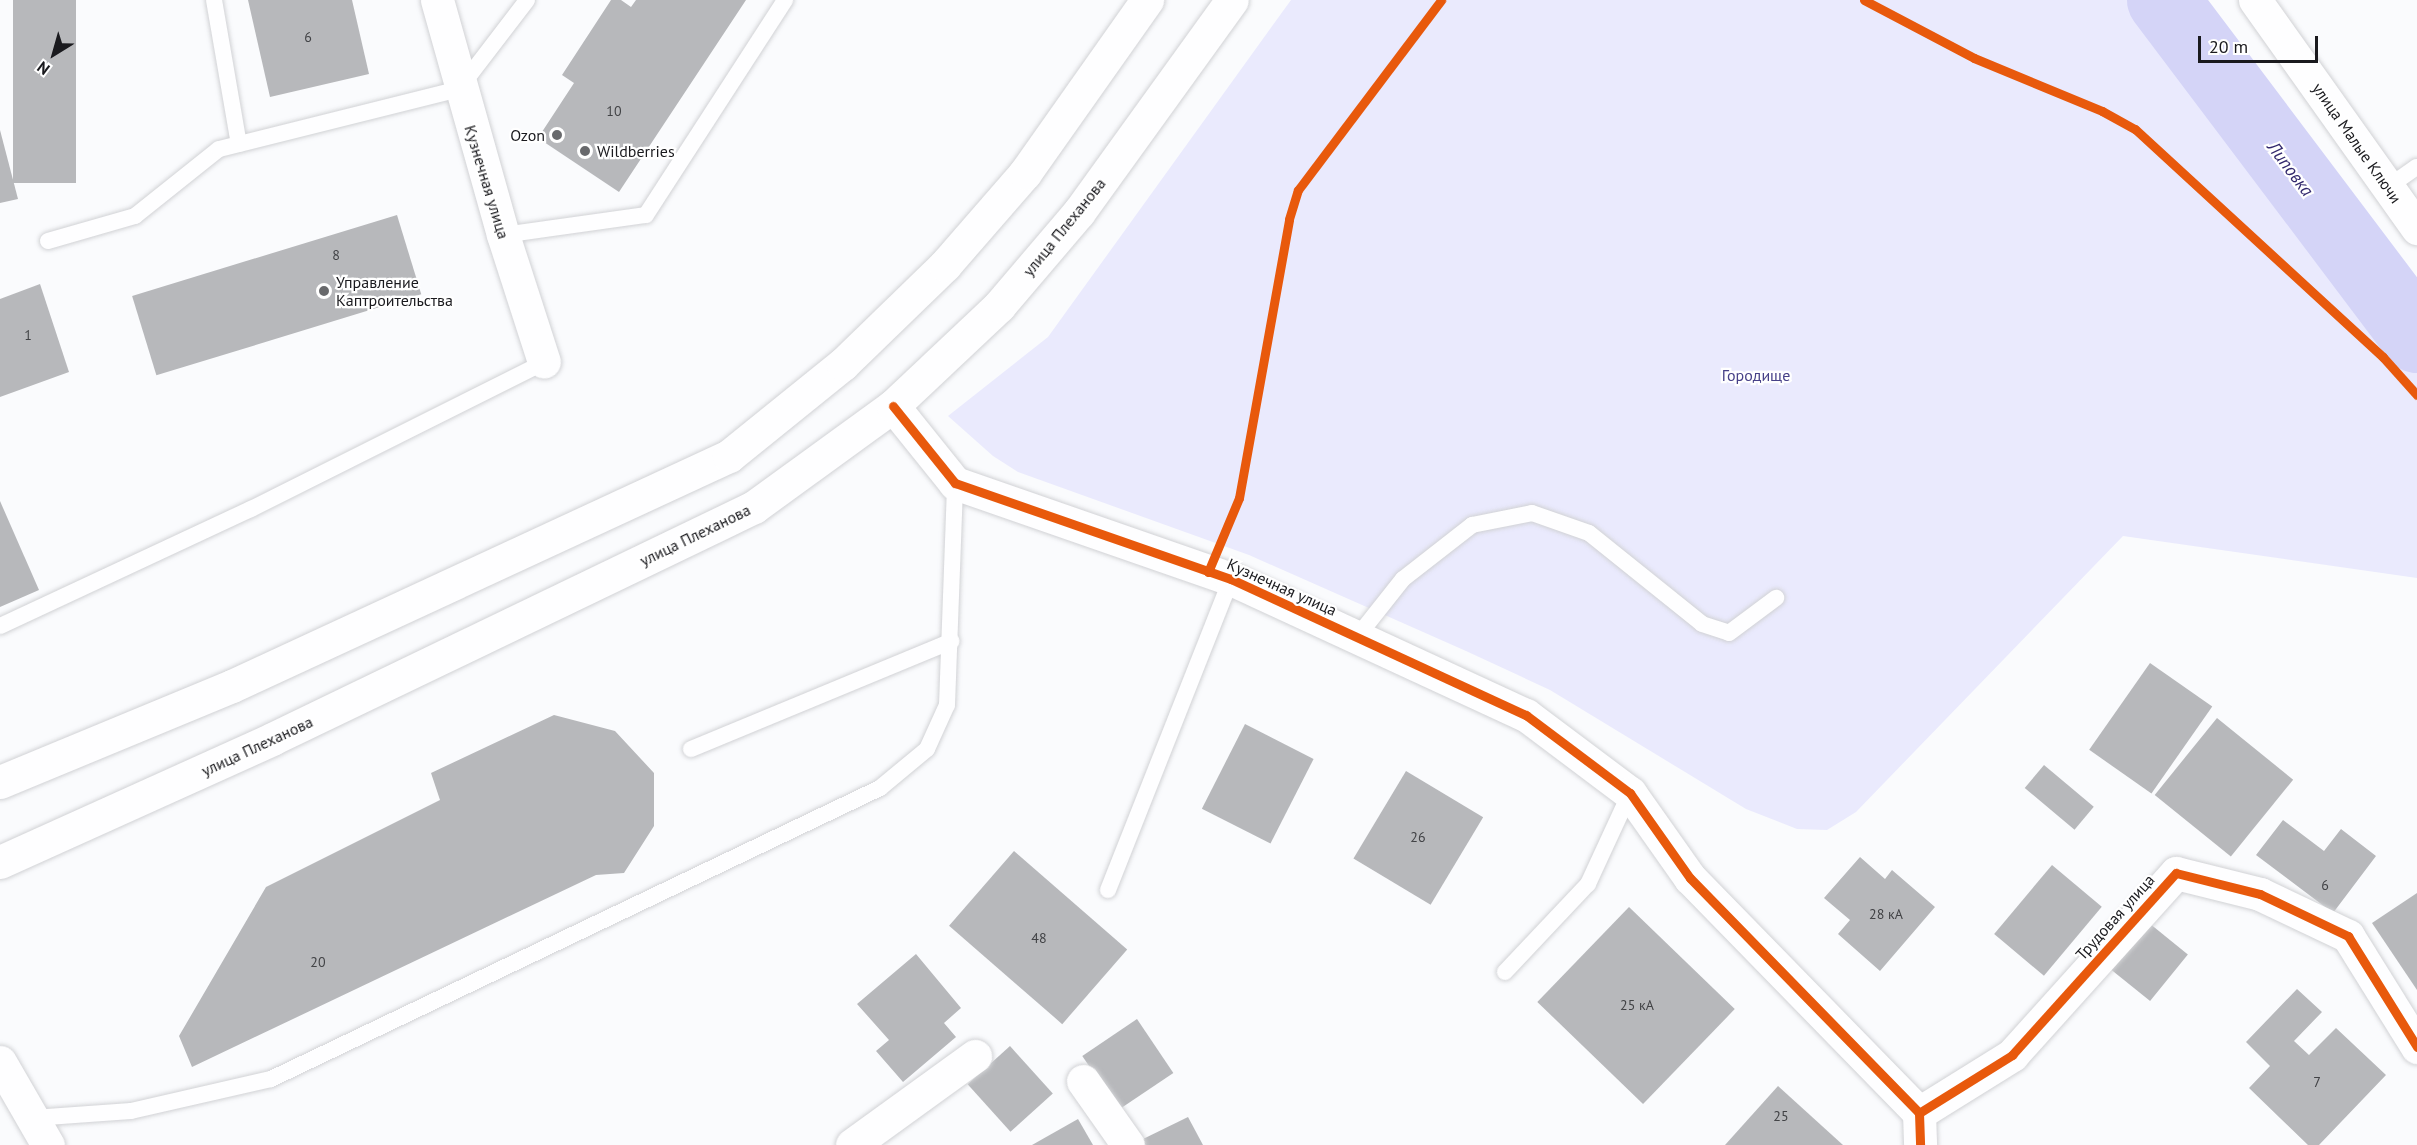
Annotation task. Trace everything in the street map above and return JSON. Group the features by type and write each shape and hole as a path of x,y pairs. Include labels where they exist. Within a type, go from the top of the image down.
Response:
{"street":[{"name":"Кузнечная улица","path":"437,0 459,89 544,362"},
{"path":"0,782 232,686 729,456 843,364 945,265 1025,173 1147,0"},
{"name":"улица Плеханова","path":"0,862 272,739 754,507 893,406 999,306 1079,212 1232,0"},
{"name":"улица Малые Ключи","path":"2255,0 2417,228"},
{"path":"893,406 955,483"},
{"name":"Кузнечная улица","path":"955,483 1231,579 1526,715 1630,793"},
{"path":"1630,793 1690,878 1919,1113 1920,1145"},
{"name":"Трудовая улица","path":"1919,1113 2012,1055 2176,873 2260,894 2348,936 2417,1047"},
{"path":"852,1145 975,1056"},
{"path":"0,1062 40,1131"},
{"path":"1083,1081 1128,1145"}],"lane":[{"path":"214,0 239,144"},
{"path":"48,241 135,216 219,149 459,89 527,0"},
{"path":"503,236 646,215 785,0"},
{"path":"2388,187 2417,167"},
{"path":"0,626 251,509 544,362"},
{"path":"40,1131 271,1079 880,788 927,749 946,705 951,641 955,483"},
{"path":"1357,637 1403,579 1472,525 1532,513 1589,533 1702,624 1729,633 1776,598"},
{"path":"1108,890 1231,579"},
{"path":"692,749 951,641"},
{"path":"1505,972 1588,884 1630,793"}],"green space":[{"name":"Городище","path":"1291,0 2152,0 2417,355 2417,578 2123,536 1856,812 1827,830 1797,829 1746,809 1550,690 1466,651 1249,555 1018,472 993,456 948,416 1048,337"}],"building":[{"path":"13,0 76,0 76,183 13,183"},
{"path":"248,0 352,0 369,74 270,97"},
{"path":"611,0 621,0 631,7 636,0 746,0 619,192 538,138 574,83 562,75"},
{"path":"0,130 18,199 0,203"},
{"path":"397,215 421,294 156,375 132,296"},
{"path":"40,284 69,372 0,397 0,299"},
{"path":"0,501 39,590 0,607"},
{"path":"2150,663 2212,707 2151,793 2089,750"},
{"path":"554,715 615,731 654,773 654,826 624,873 596,875 192,1067 179,1036 266,887 440,800 431,773"},
{"path":"2217,718 2293,780 2231,857 2155,795"},
{"path":"1245,724 1314,759 1270,844 1202,809"},
{"path":"2044,765 2094,807 2075,830 2025,788"},
{"path":"1406,771 1483,817 1431,905 1353,858"},
{"path":"2283,820 2324,851 2341,829 2376,856 2333,913 2256,855"},
{"path":"1014,851 1127,949 1062,1024 949,926"},
{"path":"1860,857 1885,879 1892,870 1935,907 1880,971 1838,934 1850,920 1824,898"},
{"path":"2052,865 2102,907 2044,976 1994,934"},
{"path":"2417,893 2417,990 2372,923"},
{"path":"1629,907 1735,1009 1643,1104 1537,1002"},
{"path":"2149,923 2188,954 2150,1001 2111,970"},
{"path":"916,954 961,1008 944,1023 956,1037 903,1082 876,1051 889,1040 857,1004"},
{"path":"2297,989 2322,1012 2294,1041 2309,1055 2336,1028 2386,1075 2319,1145 2308,1145 2249,1088 2270,1066 2246,1042"},
{"path":"1137,1019 1173,1073 1119,1110 1082,1056"},
{"path":"1010,1046 1053,1094 1010,1132 968,1084"},
{"path":"1778,1086 1843,1145 1725,1145"},
{"path":"1188,1117 1203,1145 1144,1145 1141,1140"},
{"path":"1078,1119 1093,1145 1032,1145"}],"waterway":[{"name":"Липовка","path":"2163,0 2417,337"}],"cycle path":[{"path":"1208,572 1239,498 1289,219 1298,190 1441,0"},
{"path":"1864,0 1974,58 2102,111 2135,129 2383,357 2417,395"},
{"path":"893,406 955,483 1231,579 1526,715 1630,793 1690,878 1919,1113 1920,1145"},
{"path":"1919,1113 2012,1055 2176,873 2260,894 2348,936 2417,1047"}],"place":[{"name":"Ozon","path":"557,135"},
{"name":"Wildberries","path":"585,151"},
{"name":"Управление Каптроительства","path":"324,291"}]}
